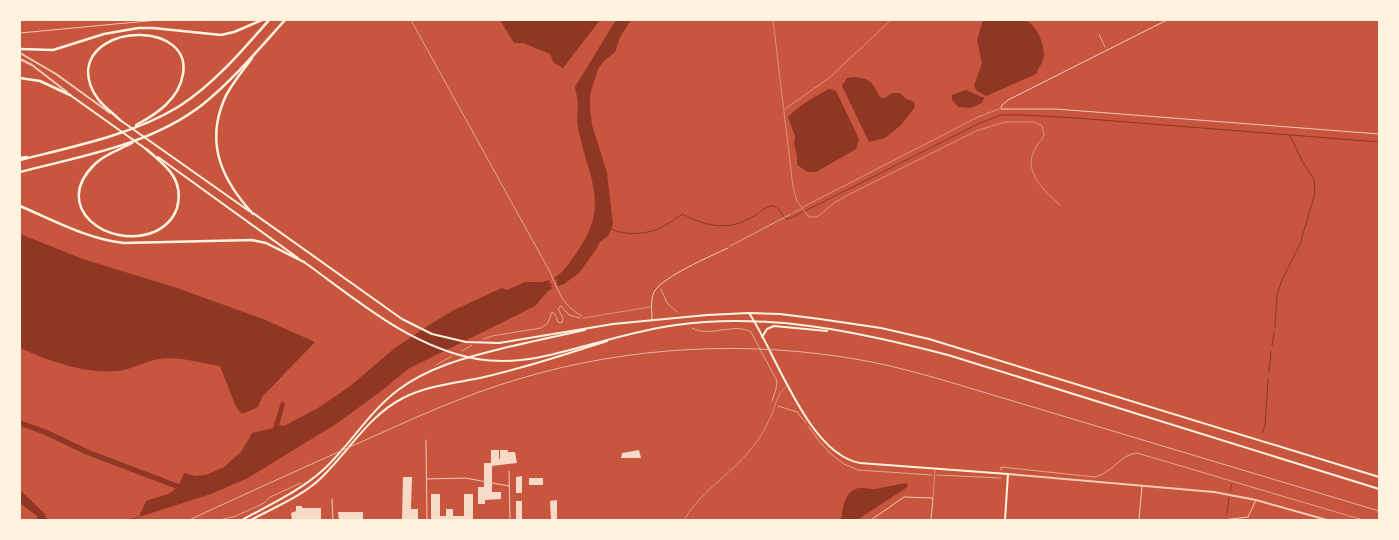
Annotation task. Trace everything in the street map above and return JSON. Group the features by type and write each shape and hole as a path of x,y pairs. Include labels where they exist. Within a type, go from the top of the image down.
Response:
{"highway":[{"path":"20,49 52,50 104,34 138,28 221,35 234,32 262,20"},
{"path":"20,159 125,130 160,117 197,94 250,42 269,20"},
{"path":"146,149 169,168 176,180 179,201 176,213 161,229 133,236 118,236 104,231 91,223 82,211 79,199 84,177 95,164 108,154 173,123 201,106 222,88 285,20"},
{"path":"120,120 99,101 91,88 88,70 94,54 108,41 122,37 145,35 168,41 176,48 182,58 184,70 182,84 175,94 152,116 125,130"},
{"path":"253,214 236,195 227,179 220,161 217,128 224,99 259,50"},
{"path":"20,78 40,81 70,95"},
{"path":"20,172 108,150 140,139"},
{"path":"20,206 106,242 252,240 266,243 304,262"}],"main road":[{"path":"70,95 400,330 446,351 488,360 512,362 532,360 654,329 690,323 715,320 796,325 888,341 948,355 1379,488"},
{"path":"120,120 366,295 413,326 447,338 492,344 652,320 749,313 787,315 881,328 929,339 1379,477"},
{"path":"749,313 787,386 821,436 834,451 843,457 860,463 1008,474 1005,520"},
{"path":"762,337 767,329 774,326 833,331"},
{"path":"242,520 280,499 320,473 378,407 397,390 420,376 444,364 472,355 595,328"},
{"path":"251,520 306,490 316,482 361,431 379,414 402,399 437,386 540,363 609,340"}],"street":[{"path":"20,33 158,20"},
{"path":"1167,20 1008,100 1002,105 1001,109 1056,110 1379,134"},
{"path":"20,53 56,74 120,120"},
{"path":"20,59 70,95"},
{"path":"652,320 651,307 654,293 659,286 673,276 728,248"},
{"path":"426,440 427,520"},
{"path":"509,471 510,520"},
{"path":"1008,474 1214,492 1256,500 1327,520"},
{"path":"427,479 465,478 509,486"},
{"path":"1139,520 1142,486"},
{"path":"871,520 904,497 933,498 931,520"},
{"path":"332,499 333,520"},
{"path":"1249,520 1248,517 1256,500"},
{"path":"1222,520 1248,517"},
{"path":"730,520 745,520"}],"lane":[{"path":"773,20 792,187 797,201 809,217 817,217 834,203 848,195 976,131 1005,122 1034,122 1042,126 1044,134 1032,156 1033,173 1035,179 1060,205"},
{"path":"783,110 829,78 891,20"},
{"path":"793,213 984,114 1001,109"},
{"path":"583,318 651,307"},
{"path":"684,520 704,493 741,461 753,447 765,429 780,392 787,386"},
{"path":"933,498 935,469"}],"path":[{"path":"412,20 558,290 568,307 583,318"},
{"path":"1099,34 1106,50"},
{"path":"728,248 793,213"},
{"path":"659,286 664,293 667,303 677,312"},
{"path":"480,341 492,336 541,328 548,323 552,312 555,314 558,322 561,323 564,320 559,310 560,306 571,316 583,318"},
{"path":"692,328 700,331 746,330 753,334 777,381 772,401 782,408 797,412 820,442 844,464 878,472 1000,479 1001,476"},
{"path":"460,352 476,343"},
{"path":"431,367 452,356"},
{"path":"1001,470 1001,466 1096,477 1108,472 1128,456 1137,454 1363,520"},
{"path":"219,520 236,516 272,496 307,480"}],"shaded area":[{"path":"500,20 600,20 563,68 554,63 550,54 523,43 514,43"},
{"path":"616,20 631,20 620,37 615,52 598,69 590,95 592,125 607,173 613,225 608,236 600,242 579,273 558,286 557,284 559,283 556,281 558,279 555,280 554,278 567,266 587,235 593,219 595,205 591,177 578,128 578,102 575,87"},
{"path":"983,20 1025,20 1029,22 1039,34 1044,55 1036,74 986,96 977,91 974,86 982,63 977,40"},
{"path":"853,77 870,81 880,97 885,98 892,93 900,93 905,98 914,102 915,107 901,125 885,138 869,142 842,86 847,78"},
{"path":"829,89 836,91 859,139 856,149 816,172 808,172 797,165 794,144 795,136 788,117 813,98"},
{"path":"966,90 984,98 982,103 971,108 958,107 952,100 952,95"},
{"path":"20,234 83,259 177,288 263,319 315,342 262,397 258,407 242,414 236,407 220,366 166,358 117,371 92,371 67,366 43,358 20,348"},
{"path":"549,280 550,282 547,284 551,283 552,285 549,287 553,288 535,306 408,369 336,424 248,478 211,494 139,517 146,501 170,493 178,486 184,473 195,476 206,475 224,467 241,452 252,433 273,428 281,402 285,404 279,425 284,426 318,408 349,387 395,348 454,310 502,288 507,290 525,282"},
{"path":"906,483 908,486 906,488 857,520 841,520 847,496 854,490 859,488 875,489"},
{"path":"20,490 45,514 47,520 37,520 37,516 20,503"}],"building":[{"path":"491,450 499,450 499,459 500,450 508,450 508,453 515,452 517,463 492,466 492,492 501,492 501,499 485,500 485,504 478,504 478,487 484,487 484,463 491,463"},
{"path":"639,450 641,458 621,458 622,453"},
{"path":"522,476 522,493 516,493 516,477"},
{"path":"403,477 412,477 411,509 418,509 418,520 402,520"},
{"path":"529,478 543,478 543,485 529,485"},
{"path":"431,494 440,494 440,516 446,516 446,509 453,509 453,516 464,516 464,494 473,494 473,520 431,520"},
{"path":"557,500 557,520 551,520 550,501"},
{"path":"516,501 522,501 522,520 516,520"},
{"path":"296,506 302,506 302,508 321,508 321,520 292,520 291,513 296,511"},
{"path":"338,512 363,512 363,520 339,520"}],"waterway":[{"path":"611,229 633,234 649,232 663,227 683,214 710,225 738,224 770,206 777,208 786,219 791,218 978,124 1001,115 1076,118 1379,142"},
{"path":"1275,327 1277,295 1282,280 1300,244 1315,193 1314,179 1302,161 1290,135"},
{"path":"1272,346 1274,332"},
{"path":"1269,373 1271,351"},
{"path":"1262,433 1265,426 1268,378"},
{"path":"20,423 45,432 87,452 179,487 185,487"},
{"path":"1230,491 1232,484"},
{"path":"1227,514 1229,497"},
{"path":"129,520 139,517"}],"railway":[{"path":"189,520 457,400 522,378 563,367 647,353 733,348 819,354 899,368 1379,511"}]}
